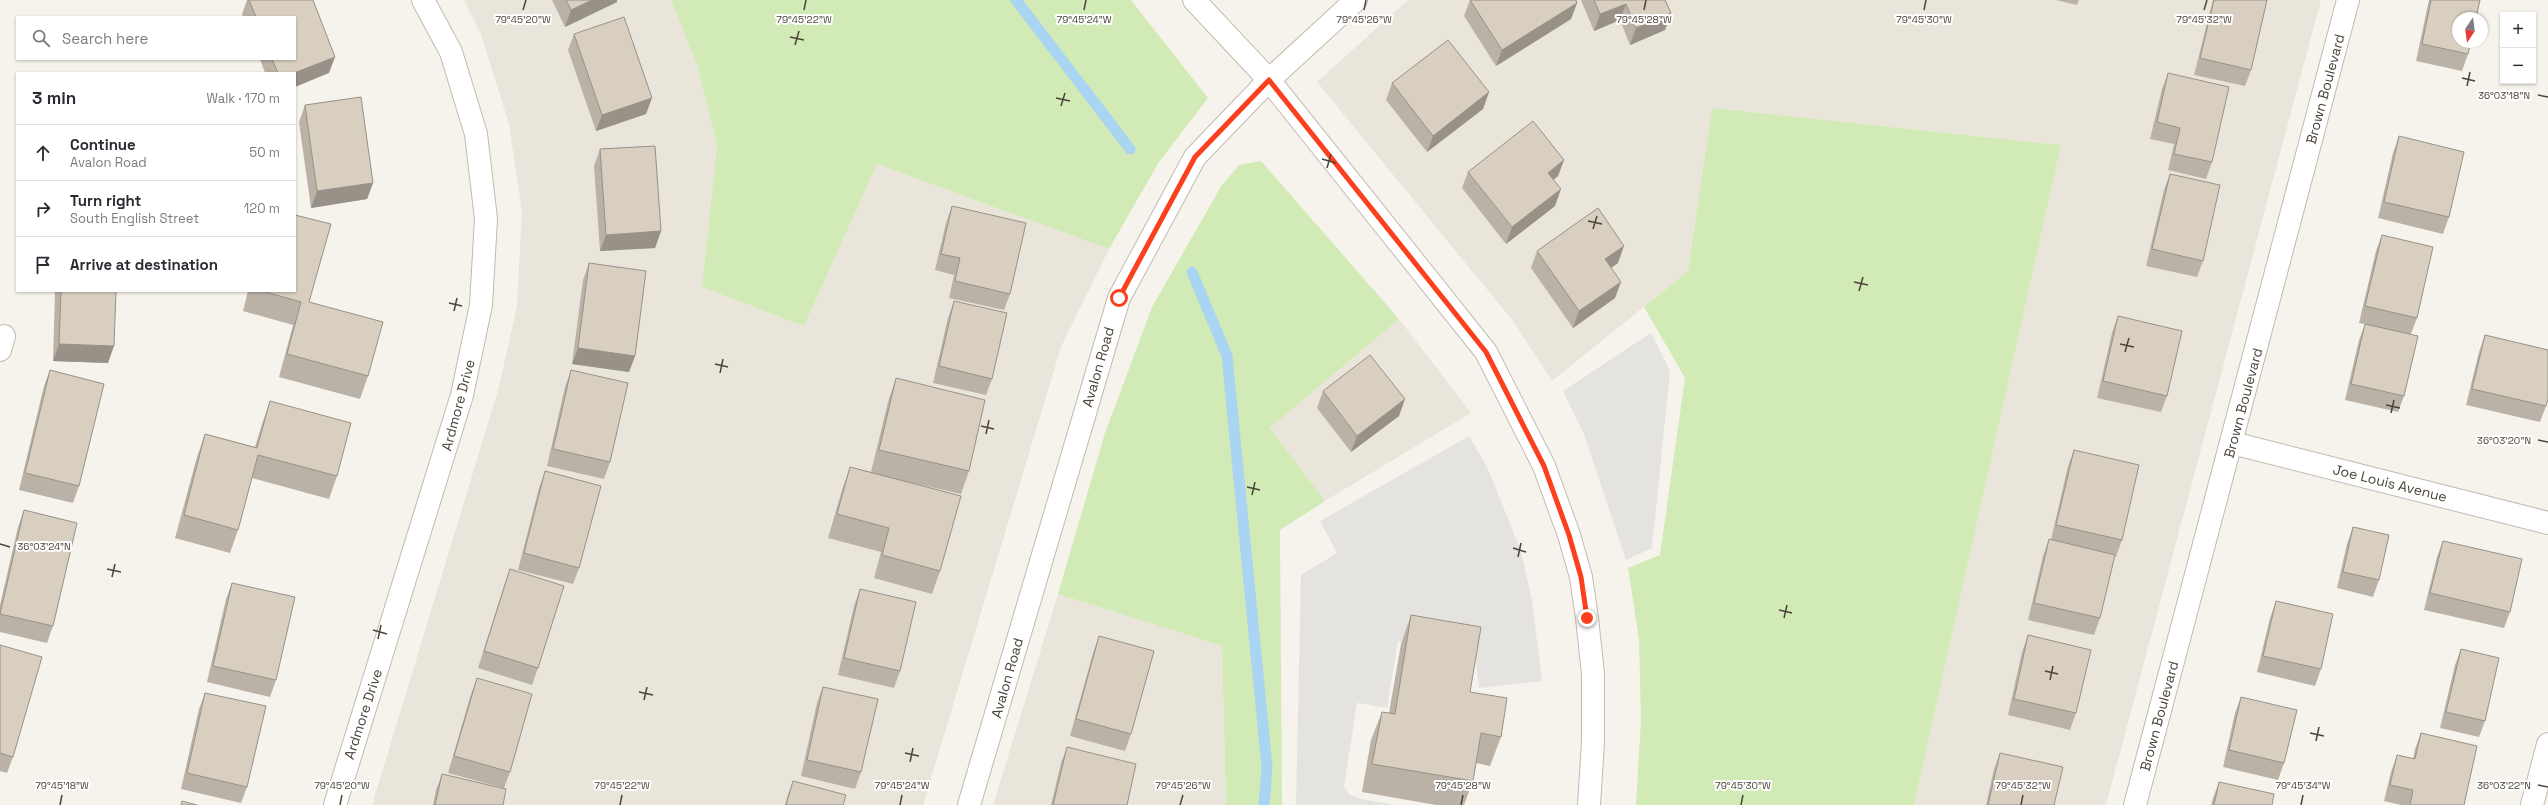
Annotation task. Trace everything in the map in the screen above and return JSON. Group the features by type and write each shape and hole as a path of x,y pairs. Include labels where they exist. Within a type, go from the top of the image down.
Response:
{"street":[{"name":"Ardmore Drive","path":"335,805 462,395 481,305 486,219 476,134 451,52 423,0"},
{"path":"1194,0 1269,80 1486,352 1544,466 1569,535 1581,577 1586,612 1593,674 1593,742 1589,805"},
{"name":"Avalon Road","path":"969,805 1119,298 1195,157 1269,80 1356,0"},
{"name":"Brown Boulevard","path":"2136,805 2348,0"},
{"name":"Joe Louis Avenue","path":"2232,443 2548,523"},
{"path":"2532,805 2548,744"}],"shaded area":[{"path":"464,0 671,0 697,65 717,146 702,287 804,326 877,164 1109,249 1061,347 923,805 372,805 499,387 517,306 522,212 509,124 481,34"},
{"path":"1408,0 2321,0 2106,805 1914,805 2061,145 1712,108 1688,271 1552,381 1513,321 1317,82"},
{"path":"1399,319 1471,413 1325,501 1270,428"},
{"path":"1651,333 1670,371 1652,548 1626,560 1584,434 1563,391"},
{"path":"1469,436 1488,469 1521,551 1532,600 1542,681 1479,688 1475,654 1398,641 1387,708 1357,703 1344,786 1349,794 1361,799 1397,805 1296,805 1301,575 1337,553 1320,521"},
{"path":"1058,594 1222,646 1226,805 993,805"}],"green space":[{"path":"671,0 1131,0 1208,98 1159,162 1109,249 877,164 804,326 702,287 717,146 697,65"},
{"path":"1712,108 2061,145 1914,805 1636,805 1641,720 1639,639 1628,568 1660,555 1685,378 1644,307 1688,271"},
{"path":"1261,161 1399,319 1270,428 1325,501 1280,530 1282,805 1226,805 1222,646 1058,594 1105,433 1152,307 1222,185 1239,165"}],"building":[{"path":"249,0 313,0 335,57 296,72 278,72 272,60 296,60 296,16 256,16"},
{"path":"566,0 592,0 571,10"},
{"path":"1470,0 1576,0 1577,3 1502,50"},
{"path":"1594,0 1665,0 1671,13 1636,28 1626,4 1600,14"},
{"path":"2214,0 2267,0 2251,70 2200,58"},
{"path":"2431,0 2480,0 2477,12 2452,12 2452,48 2470,48 2468,54 2422,44"},
{"path":"624,17 652,98 602,115 574,34"},
{"path":"1448,40 1489,92 1433,136 1392,83"},
{"path":"2168,73 2229,87 2212,162 2174,154 2180,128 2157,122"},
{"path":"361,97 373,183 317,191 305,105"},
{"path":"1533,121 1564,160 1548,173 1561,189 1512,227 1468,172"},
{"path":"2399,136 2464,152 2449,217 2384,202"},
{"path":"655,146 661,231 606,235 600,149"},
{"path":"2170,174 2220,185 2203,261 2152,249"},
{"path":"952,206 1026,223 1010,294 955,281 960,258 941,254"},
{"path":"1598,208 1624,246 1605,259 1621,282 1579,311 1537,251"},
{"path":"296,215 331,224 309,302 383,322 368,376 287,354 301,302 266,292 296,292"},
{"path":"2382,235 2433,247 2417,318 2365,306"},
{"path":"589,263 646,271 635,356 578,348"},
{"path":"61,292 116,292 114,346 59,344"},
{"path":"954,301 1007,313 992,379 939,366"},
{"path":"2118,316 2182,331 2167,396 2103,381"},
{"path":"2365,324 2418,336 2404,396 2351,384"},
{"path":"2485,335 2548,350 2548,399 2546,406 2472,389"},
{"path":"1370,355 1405,399 1357,436 1323,391"},
{"path":"50,370 104,384 79,486 25,473"},
{"path":"571,370 628,383 610,462 553,449"},
{"path":"896,378 985,400 969,471 879,450"},
{"path":"270,401 351,423 337,476 258,455 238,530 184,515 205,434 257,448"},
{"path":"2074,450 2139,465 2122,540 2056,525"},
{"path":"850,467 961,496 940,571 882,555 889,528 837,514"},
{"path":"545,471 601,486 579,568 524,553"},
{"path":"24,510 77,523 53,626 0,614"},
{"path":"2353,527 2389,535 2379,580 2343,572"},
{"path":"2049,539 2115,555 2100,618 2034,603"},
{"path":"2443,541 2522,559 2510,612 2430,593"},
{"path":"510,569 564,586 538,668 484,651"},
{"path":"232,583 295,597 276,680 213,666"},
{"path":"860,589 916,602 900,671 844,658"},
{"path":"2276,601 2333,614 2321,669 2263,656"},
{"path":"1411,615 1481,627 1470,692 1507,698 1501,737 1481,733 1473,781 1372,764 1382,712 1395,714"},
{"path":"2028,635 2091,650 2076,713 2014,699"},
{"path":"1099,636 1154,651 1131,734 1076,719"},
{"path":"0,645 42,657 13,757 0,753"},
{"path":"2461,649 2499,658 2485,721 2446,712"},
{"path":"477,678 532,694 510,772 454,756"},
{"path":"823,687 878,699 861,772 807,760"},
{"path":"205,693 266,706 247,787 187,773"},
{"path":"2241,697 2297,710 2284,763 2229,750"},
{"path":"2421,733 2477,746 2464,805 2410,805 2413,790 2390,785 2397,755 2415,759"},
{"path":"1067,747 1136,764 1127,805 1053,805"},
{"path":"2000,753 2063,767 2054,805 1988,805"},
{"path":"442,774 506,789 503,805 435,805"},
{"path":"793,781 846,795 843,805 786,805"},
{"path":"2219,782 2274,794 2272,805 2214,805"},
{"path":"182,801 197,805 181,805"}],"waterway":[{"path":"1016,0 1130,149"},
{"path":"1192,272 1227,356 1267,767 1264,805"}],"route":[{"path":"1119,298 1195,157 1269,80 1486,352 1544,466 1569,535 1581,577 1587,618"}]}
